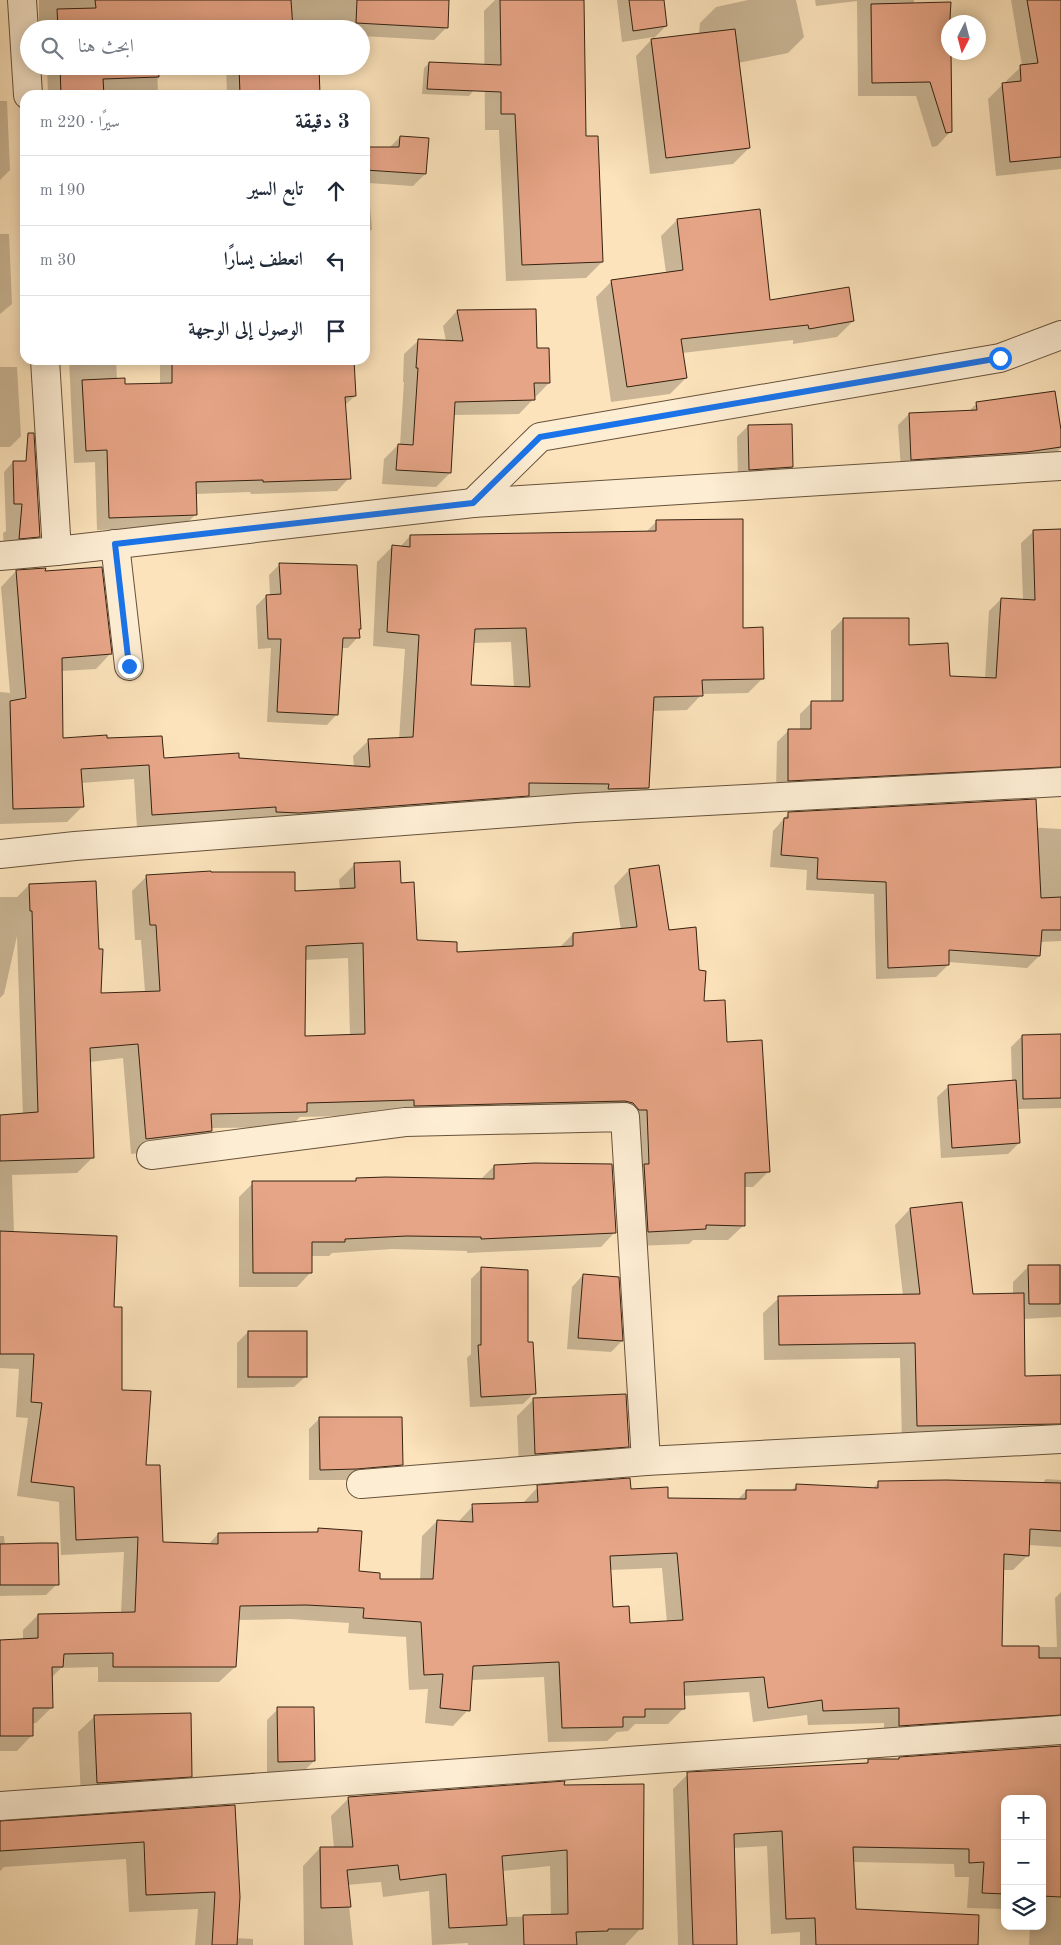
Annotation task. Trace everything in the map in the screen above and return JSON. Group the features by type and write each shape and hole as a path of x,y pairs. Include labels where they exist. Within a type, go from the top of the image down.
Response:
{"street":[{"path":"22,0 23,20"},
{"path":"27,75 28,90"},
{"path":"473,503 540,437 1000,358 1061,335"},
{"path":"45,365 57,551"},
{"path":"0,556 473,503 1061,466"},
{"path":"115,544 129,666"},
{"path":"0,854 75,846 566,809 1061,782"},
{"path":"151,1155 405,1122 625,1117 646,1461"},
{"path":"361,1484 646,1461 1061,1439"},
{"path":"0,1806 1061,1730"}],"building":[{"path":"95,0 291,0 292,20 58,20 57,9 96,8"},
{"path":"357,0 449,0 448,28 370,24 370,20 356,20"},
{"path":"500,0 584,0 586,136 598,136 603,262 522,265 515,114 501,114 501,92 427,89 429,62 501,65"},
{"path":"629,0 664,0 667,26 633,31"},
{"path":"1027,0 1061,0 1061,157 1010,162 1002,83 1021,81 1020,65 1038,63"},
{"path":"951,2 950,15 941,15 941,60 951,60 952,132 946,133 930,82 872,83 871,4"},
{"path":"735,29 750,148 666,158 651,39"},
{"path":"60,75 159,75 159,77 103,79 104,90 61,90"},
{"path":"239,75 319,75 320,90 240,90"},
{"path":"400,136 429,138 426,174 370,170 370,147 399,147"},
{"path":"760,209 770,300 849,287 854,321 809,329 808,325 681,339 687,378 627,387 611,280 683,270 677,219"},
{"path":"536,309 537,348 549,348 550,383 534,383 535,400 455,402 451,473 396,470 398,444 413,445 418,339 463,341 457,310"},
{"path":"172,365 354,365 356,396 345,397 351,479 196,482 197,515 109,518 107,450 86,451 82,380 125,378 125,384 172,383"},
{"path":"1055,391 1061,430 1061,447 1027,452 911,460 909,413 977,410 976,402"},
{"path":"792,424 793,467 749,470 748,425"},
{"path":"28,433 34,433 40,537 19,539 22,504 14,504 13,461 26,461"},
{"path":"743,519 743,628 763,627 764,679 702,680 703,696 654,697 649,788 608,789 609,784 529,783 529,796 299,813 276,812 276,807 152,815 149,765 81,769 84,807 13,809 10,701 26,698 16,570 46,568 45,571 102,567 112,654 62,658 63,738 107,735 107,738 162,736 164,758 239,753 239,758 370,767 368,739 413,737 419,635 387,632 392,545 410,547 410,535 656,531 656,520","holes":["526,628 530,687 471,685 475,629"]},
{"path":"1061,529 1061,767 788,781 788,729 811,729 811,701 843,701 843,618 909,618 909,645 948,643 950,676 996,678 1001,598 1035,600 1033,530"},
{"path":"279,563 357,565 360,638 343,638 338,715 277,712 281,639 268,639 266,595 281,594"},
{"path":"1036,799 1041,898 1061,897 1061,930 1042,930 1040,956 949,950 949,965 888,968 886,882 817,879 818,858 781,855 784,818 788,818 788,812"},
{"path":"400,861 401,883 414,882 417,940 457,942 457,952 573,946 573,933 637,927 629,869 659,865 669,930 696,927 699,970 706,971 704,1001 725,1000 727,1042 762,1040 770,1172 745,1173 745,1226 706,1225 706,1229 648,1232 644,1164 649,1164 647,1110 639,1110 633,1103 625,1101 414,1106 414,1100 307,1103 307,1112 211,1114 212,1131 146,1139 138,1044 90,1048 94,1158 0,1161 0,1115 38,1112 32,911 30,911 29,884 96,881 99,949 103,949 101,993 160,991 156,925 150,925 146,875 211,871 295,872 295,891 355,888 354,863","holes":["363,943 365,1034 305,1036 306,946"]},
{"path":"1061,1034 1061,1098 1023,1099 1022,1035"},
{"path":"1016,1080 1020,1143 952,1148 948,1085"},
{"path":"535,1163 612,1164 616,1233 481,1239 481,1237 407,1236 345,1239 345,1242 312,1242 312,1273 253,1273 252,1181 356,1181 356,1178 386,1177 494,1179 494,1165"},
{"path":"962,1202 973,1294 1024,1293 1025,1376 1061,1375 1061,1424 917,1426 915,1343 779,1345 778,1296 920,1294 910,1208"},
{"path":"0,1231 117,1236 114,1307 122,1307 122,1390 151,1391 146,1465 160,1465 163,1542 218,1544 218,1533 318,1532 318,1528 362,1531 359,1571 380,1573 380,1579 433,1579 437,1520 473,1522 472,1504 538,1502 537,1485 630,1478 631,1489 668,1487 668,1498 746,1499 746,1490 796,1490 796,1484 878,1488 878,1481 946,1480 1061,1483 1061,1531 1030,1529 1029,1556 1004,1554 1002,1646 1039,1646 1039,1658 1061,1658 1061,1715 899,1726 899,1708 823,1711 822,1700 768,1708 764,1677 684,1682 685,1709 645,1709 645,1717 623,1717 623,1727 562,1728 559,1662 473,1666 470,1711 440,1708 443,1674 424,1675 421,1622 363,1618 364,1608 306,1605 240,1606 236,1667 113,1667 113,1653 64,1654 63,1667 52,1667 53,1708 33,1708 33,1736 0,1736 0,1640 38,1638 38,1614 135,1612 138,1537 76,1540 74,1487 31,1482 42,1403 31,1402 34,1354 0,1354","holes":["677,1553 683,1620 630,1623 629,1606 613,1607 610,1556"]},
{"path":"1028,1265 1060,1265 1060,1304 1029,1304"},
{"path":"481,1267 528,1270 528,1342 533,1342 536,1394 481,1397 478,1345 481,1345"},
{"path":"583,1274 619,1277 623,1341 578,1338"},
{"path":"248,1331 307,1331 307,1377 248,1377"},
{"path":"626,1394 629,1447 535,1454 533,1398"},
{"path":"319,1417 402,1417 403,1465 320,1470"},
{"path":"58,1543 59,1585 0,1585 0,1544"},
{"path":"277,1707 314,1707 315,1761 278,1762"},
{"path":"191,1713 192,1777 97,1783 94,1715"},
{"path":"1061,1746 1061,1897 1046,1896 1046,1795 1001,1795 1001,1894 982,1893 984,1862 969,1863 969,1849 853,1847 856,1909 979,1915 978,1945 816,1945 815,1918 786,1919 782,1831 734,1834 737,1945 693,1945 687,1772 868,1763 868,1759 899,1759 899,1757"},
{"path":"565,1781 564,1785 644,1784 643,1929 608,1929 608,1931 576,1932 577,1945 524,1945 523,1915 568,1914 567,1850 502,1856 507,1925 449,1928 446,1874 400,1880 398,1865 347,1870 351,1907 321,1908 320,1847 353,1847 348,1797"},
{"path":"235,1805 240,1897 237,1945 212,1945 215,1892 146,1895 144,1842 0,1851 0,1821"}],"route":[{"path":"129,666 115,544 473,503 540,437 1000,358"}]}
